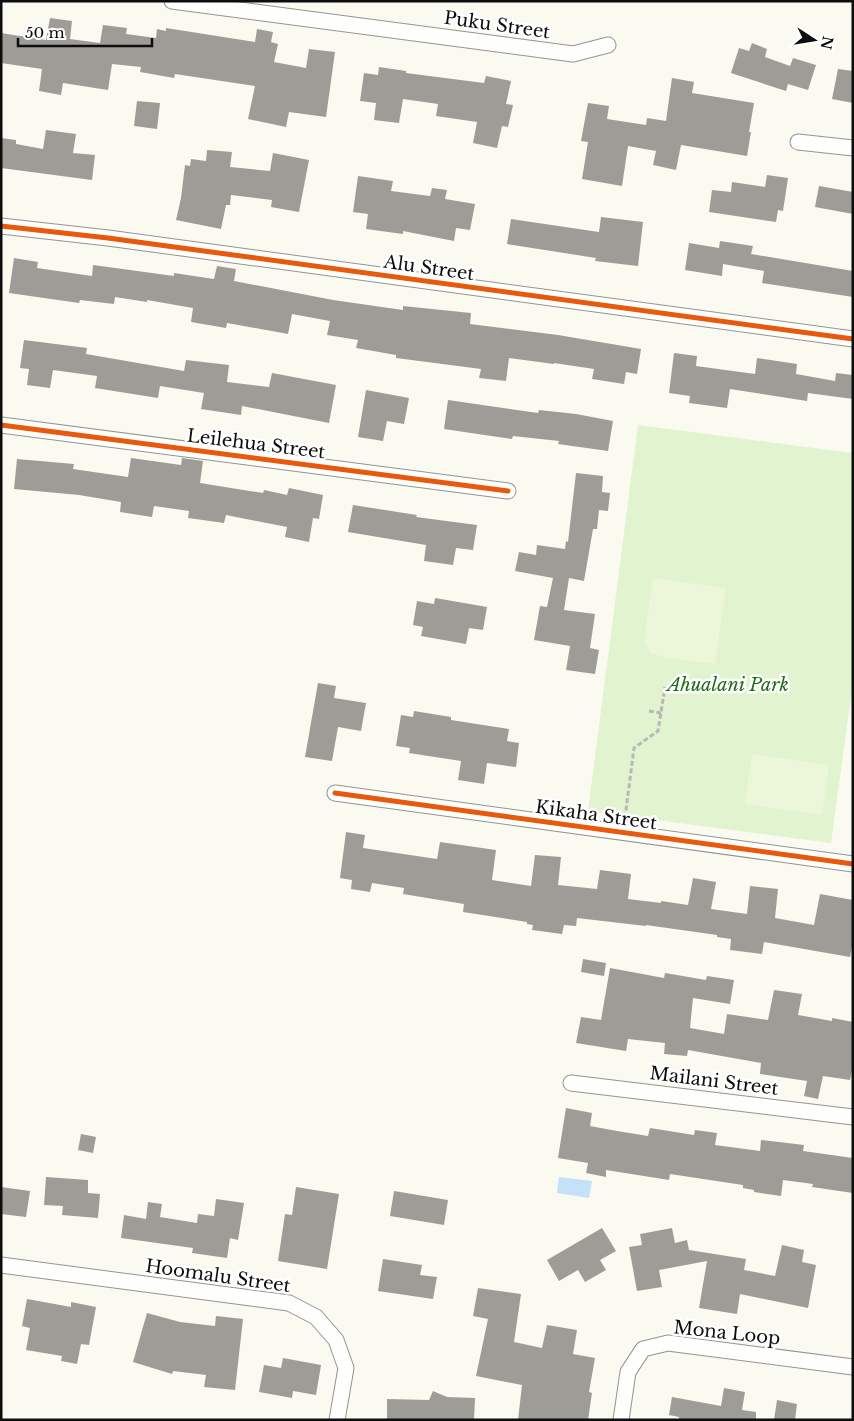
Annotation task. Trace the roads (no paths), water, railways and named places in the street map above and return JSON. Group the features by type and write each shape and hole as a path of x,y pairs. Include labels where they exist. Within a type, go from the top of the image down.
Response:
{"street":[{"name":"Puku Street","path":"172,1 572,54 608,45"},
{"path":"798,142 853,148"},
{"name":"Alu Street","path":"1,226 108,238 853,339"},
{"name":"Leilehua Street","path":"1,425 508,491"},
{"name":"Kikaha Street","path":"335,793 853,864"},
{"name":"Mailani Street","path":"571,1083 853,1117"},
{"name":"Hoomalu Street","path":"1,1265 289,1303 316,1317 336,1340 346,1368 337,1420"},
{"name":"Mona Loop","path":"621,1420 628,1372 642,1349 668,1343 853,1367"}],"water":[{"path":"559,1177 592,1181 589,1198 557,1193"}],"park label":[{"name":"Ahualani Park","path":"728,685"}]}
